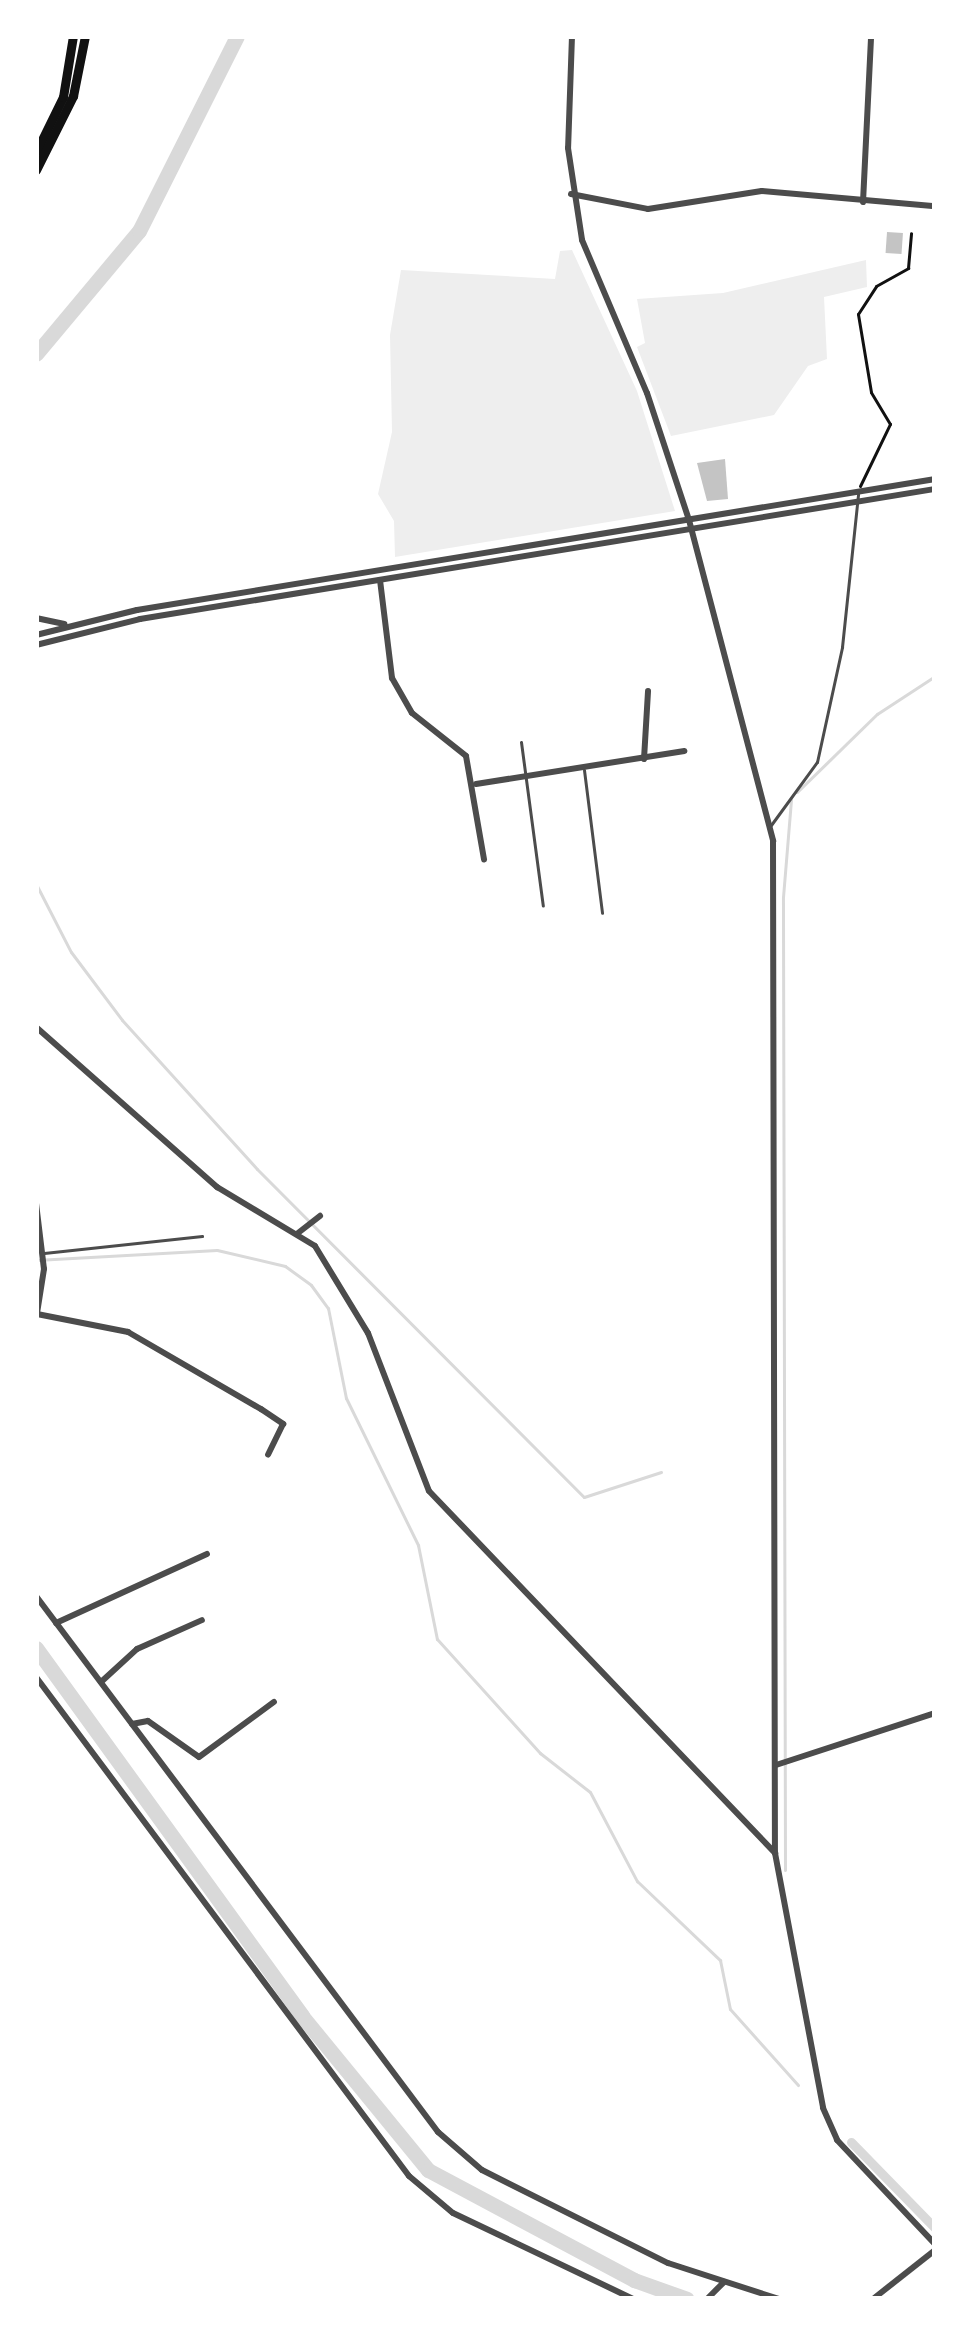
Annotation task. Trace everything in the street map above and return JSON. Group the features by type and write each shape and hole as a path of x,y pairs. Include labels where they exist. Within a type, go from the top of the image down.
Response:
{"main road":[{"path":"36,152 63,97 74,36"},
{"path":"36,170 73,96 85,36"}],"street":[{"path":"572,36 571,194 690,524 771,825 775,1853 779,1908 823,2108 837,2140 935,2247 873,2299"},
{"path":"863,202 871,36"},
{"path":"571,194 648,209 762,191 935,206"},
{"path":"36,635 68,625 690,524 935,479"},
{"path":"690,524 935,489"},
{"path":"36,645 78,631 381,575"},
{"path":"381,575 386,657 400,698 456,743 476,784 484,859"},
{"path":"36,618 78,631"},
{"path":"644,759 648,691"},
{"path":"476,784 684,751"},
{"path":"36,1027 217,1187 298,1233 350,1295 429,1491 775,1853"},
{"path":"36,1203 43,1254 37,1315 128,1332 261,1409 283,1424 268,1454"},
{"path":"298,1233 317,1218"},
{"path":"56,1623 207,1554"},
{"path":"36,1596 438,2132 482,2170 668,2263 779,2299"},
{"path":"101,1682 137,1648 202,1620"},
{"path":"36,1678 410,2176 453,2213 633,2299"},
{"path":"132,1724 148,1721 199,1756 274,1702"},
{"path":"776,1765 935,1713"},
{"path":"707,2299 724,2284"}],"lane":[{"path":"771,825 818,762 842,647 859,492"},
{"path":"520,742 544,906"},
{"path":"584,769 602,913"},
{"path":"43,1254 202,1236"}],"path":[{"path":"859,492 890,424 871,392 858,314 876,286 908,268 911,233"}],"shaded area":[{"path":"572,250 637,391 675,511 395,557 394,521 378,494 392,432 390,335 401,270 555,279 560,251"},
{"path":"866,260 867,287 824,297 827,359 808,366 774,415 671,436 637,347 645,343 637,299 723,293"}],"building":[{"path":"887,232 903,233 901,254 886,253"},
{"path":"725,459 728,499 707,501 697,463"}],"waterway":[{"path":"36,354 139,231 237,36"},
{"path":"797,792 877,714 935,676"},
{"path":"785,1870 783,897 791,799"},
{"path":"36,884 71,952 122,1020 257,1169 584,1497 661,1472"},
{"path":"36,1260 217,1250 285,1266 311,1285 328,1308 346,1398 418,1545 437,1639 540,1753 590,1792 637,1881 720,1960 730,2009 798,2085"},
{"path":"36,1648 302,2016 428,2170 634,2280 687,2299"},
{"path":"851,2142 935,2228"}]}
